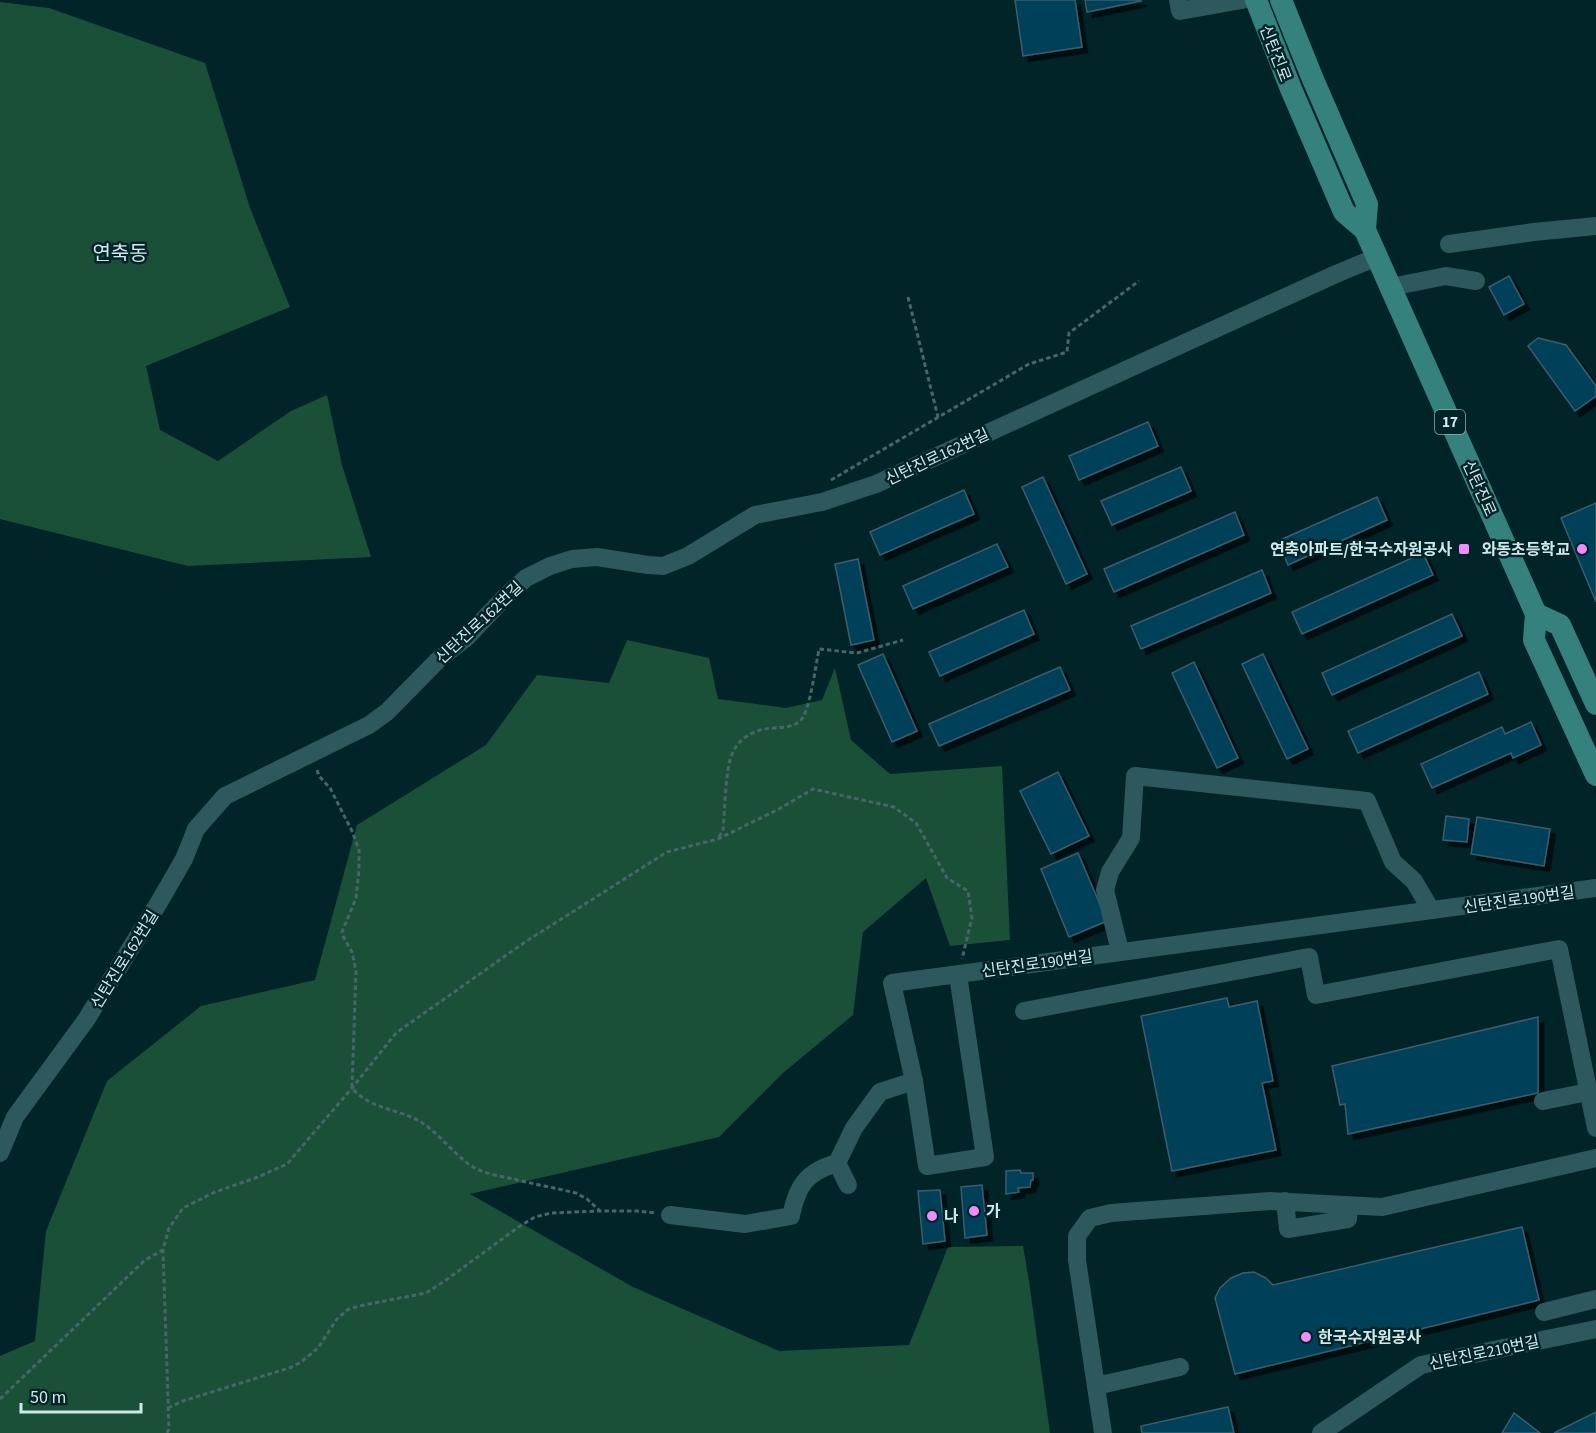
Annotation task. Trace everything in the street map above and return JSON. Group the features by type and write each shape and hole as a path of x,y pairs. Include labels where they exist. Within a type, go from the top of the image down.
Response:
{"main road":[{"name":"신탄진로","path":"1256,0 1344,212 1365,230 1536,614 1534,640 1596,775"},
{"name":"신탄진로","path":"1281,0 1367,204 1365,230"},
{"path":"1536,614 1560,625 1596,704"}],"street":[{"path":"1178,0 1180,11 1242,0"},
{"path":"1449,244 1596,226"},
{"name":"신탄진로162번길","path":"0,1153 15,1117 86,1020 158,904 184,859 196,828 225,796 369,725 387,711 439,659 466,638 504,597 526,578 550,566 572,559 597,557 648,566 663,566 688,556 755,515 822,502 876,484 1377,257"},
{"path":"1391,287 1446,276 1476,281"},
{"path":"1120,951 1106,890 1110,872 1131,838 1136,776 1367,801 1393,862 1414,881 1431,910"},
{"name":"신탄진로190번길","path":"914,1081 892,983 1596,888"},
{"path":"1024,1011 1309,957 1316,995 1559,949 1596,1128"},
{"path":"670,1215 745,1224 791,1216 794,1200 801,1185 819,1168 837,1163 854,1128 880,1092 914,1081 927,1166 986,1157 958,975"},
{"path":"1543,1101 1588,1092"},
{"path":"1102,1433 1077,1260 1077,1236 1090,1218 1111,1213 1270,1201 1382,1207 1596,1158"},
{"path":"837,1163 848,1185"},
{"path":"1285,1202 1288,1229 1348,1219 1349,1206"},
{"path":"1544,1312 1596,1299"},
{"name":"신탄진로210번길","path":"1320,1433 1420,1365 1596,1329"},
{"path":"1096,1386 1180,1367"}],"path":[{"path":"831,480 1029,364 1067,352 1069,333 1139,281"},
{"path":"908,297 938,417"},
{"path":"718,839 723,830 729,766 733,750 754,732 790,726 801,720 807,706 819,649 857,653 903,640"},
{"path":"308,756 315,764 319,776 330,788 359,850 356,898 342,932 352,952 356,971 352,1088 371,1104 421,1122 475,1169 576,1193 600,1211"},
{"path":"167,1433 169,1429 163,1250 169,1228 183,1208 215,1192 287,1164 396,1033 525,942 667,852 718,839 813,789 894,807 916,823 947,878 968,891 972,918 958,975"},
{"path":"168,1408 183,1401 292,1366 318,1348 337,1319 346,1310 426,1293 535,1217 551,1213 600,1211 637,1211 670,1215"},
{"path":"0,1399 145,1260 163,1250"}],"green space":[{"path":"0,2 49,8 205,63 250,208 290,307 146,366 160,430 218,461 291,411 327,395 342,465 371,557 188,566 0,519"},
{"path":"627,640 709,658 718,699 786,708 822,700 835,668 851,740 890,774 1002,766 1010,940 950,946 926,878 863,932 853,1015 783,1073 719,1137 470,1194 633,1287 779,1351 909,1345 948,1247 1023,1246 1050,1433 0,1433 0,1356 35,1341 46,1231 107,1081 201,1006 315,980 357,825 486,745 537,675 609,683"}],"building":[{"path":"1015,0 1075,0 1082,47 1023,56"},
{"path":"1085,0 1140,0 1141,1 1087,12"},
{"path":"1509,276 1524,304 1504,315 1489,287"},
{"path":"1538,338 1566,345 1596,386 1596,396 1575,411 1528,346"},
{"path":"1148,422 1158,446 1079,480 1069,456"},
{"path":"1181,467 1191,491 1112,525 1101,501"},
{"path":"1043,477 1087,574 1066,584 1022,487"},
{"path":"964,490 974,514 880,555 870,532"},
{"path":"1377,497 1387,520 1288,565 1278,541"},
{"path":"1596,503 1596,602 1561,518"},
{"path":"1235,512 1244,535 1114,592 1104,569"},
{"path":"997,544 1008,567 913,609 903,586"},
{"path":"1423,553 1433,575 1302,634 1292,612"},
{"path":"858,559 874,640 851,645 835,564"},
{"path":"1262,570 1271,593 1141,649 1131,626"},
{"path":"1024,610 1034,634 940,676 929,652"},
{"path":"1452,614 1462,636 1332,695 1322,673"},
{"path":"883,654 917,731 892,742 858,665"},
{"path":"1263,654 1308,749 1287,759 1242,664"},
{"path":"1194,662 1238,758 1217,768 1172,673"},
{"path":"1060,667 1070,690 939,746 929,724"},
{"path":"1479,672 1488,694 1358,753 1348,731"},
{"path":"1531,722 1541,745 1513,758 1511,753 1432,788 1421,764 1502,727 1505,734"},
{"path":"1058,772 1089,836 1051,854 1020,791"},
{"path":"1446,816 1469,819 1467,842 1443,840"},
{"path":"1477,817 1550,829 1544,866 1471,854"},
{"path":"1078,853 1107,921 1069,937 1041,869"},
{"path":"1227,998 1229,1007 1257,1001 1273,1081 1262,1083 1276,1150 1172,1171 1141,1016"},
{"path":"1538,1017 1538,1093 1348,1134 1345,1104 1340,1105 1332,1066"},
{"path":"1020,1170 1021,1173 1033,1173 1030,1187 1018,1188 1019,1192 1006,1194 1006,1171"},
{"name":"가","path":"982,1185 987,1235 965,1238 961,1187"},
{"name":"나","path":"940,1190 945,1241 923,1244 918,1191"},
{"name":"한국수자원공사","path":"1522,1227 1539,1300 1235,1374 1215,1298 1220,1288 1231,1278 1243,1273 1254,1272 1266,1278 1273,1285"},
{"path":"1228,1407 1234,1433 1142,1433 1141,1426"},
{"path":"1596,1412 1596,1433 1554,1433"},
{"path":"1514,1413 1540,1433 1502,1433"}],"place":[{"name":"연축아파트/한국수자원공사","path":"1464,549"},
{"name":"와동초등학교","path":"1582,549"},
{"name":"가","path":"974,1211"},
{"name":"나","path":"932,1216"},
{"name":"한국수자원공사","path":"1306,1337"}],"district":[{"name":"연축동","path":"120,253"}]}
